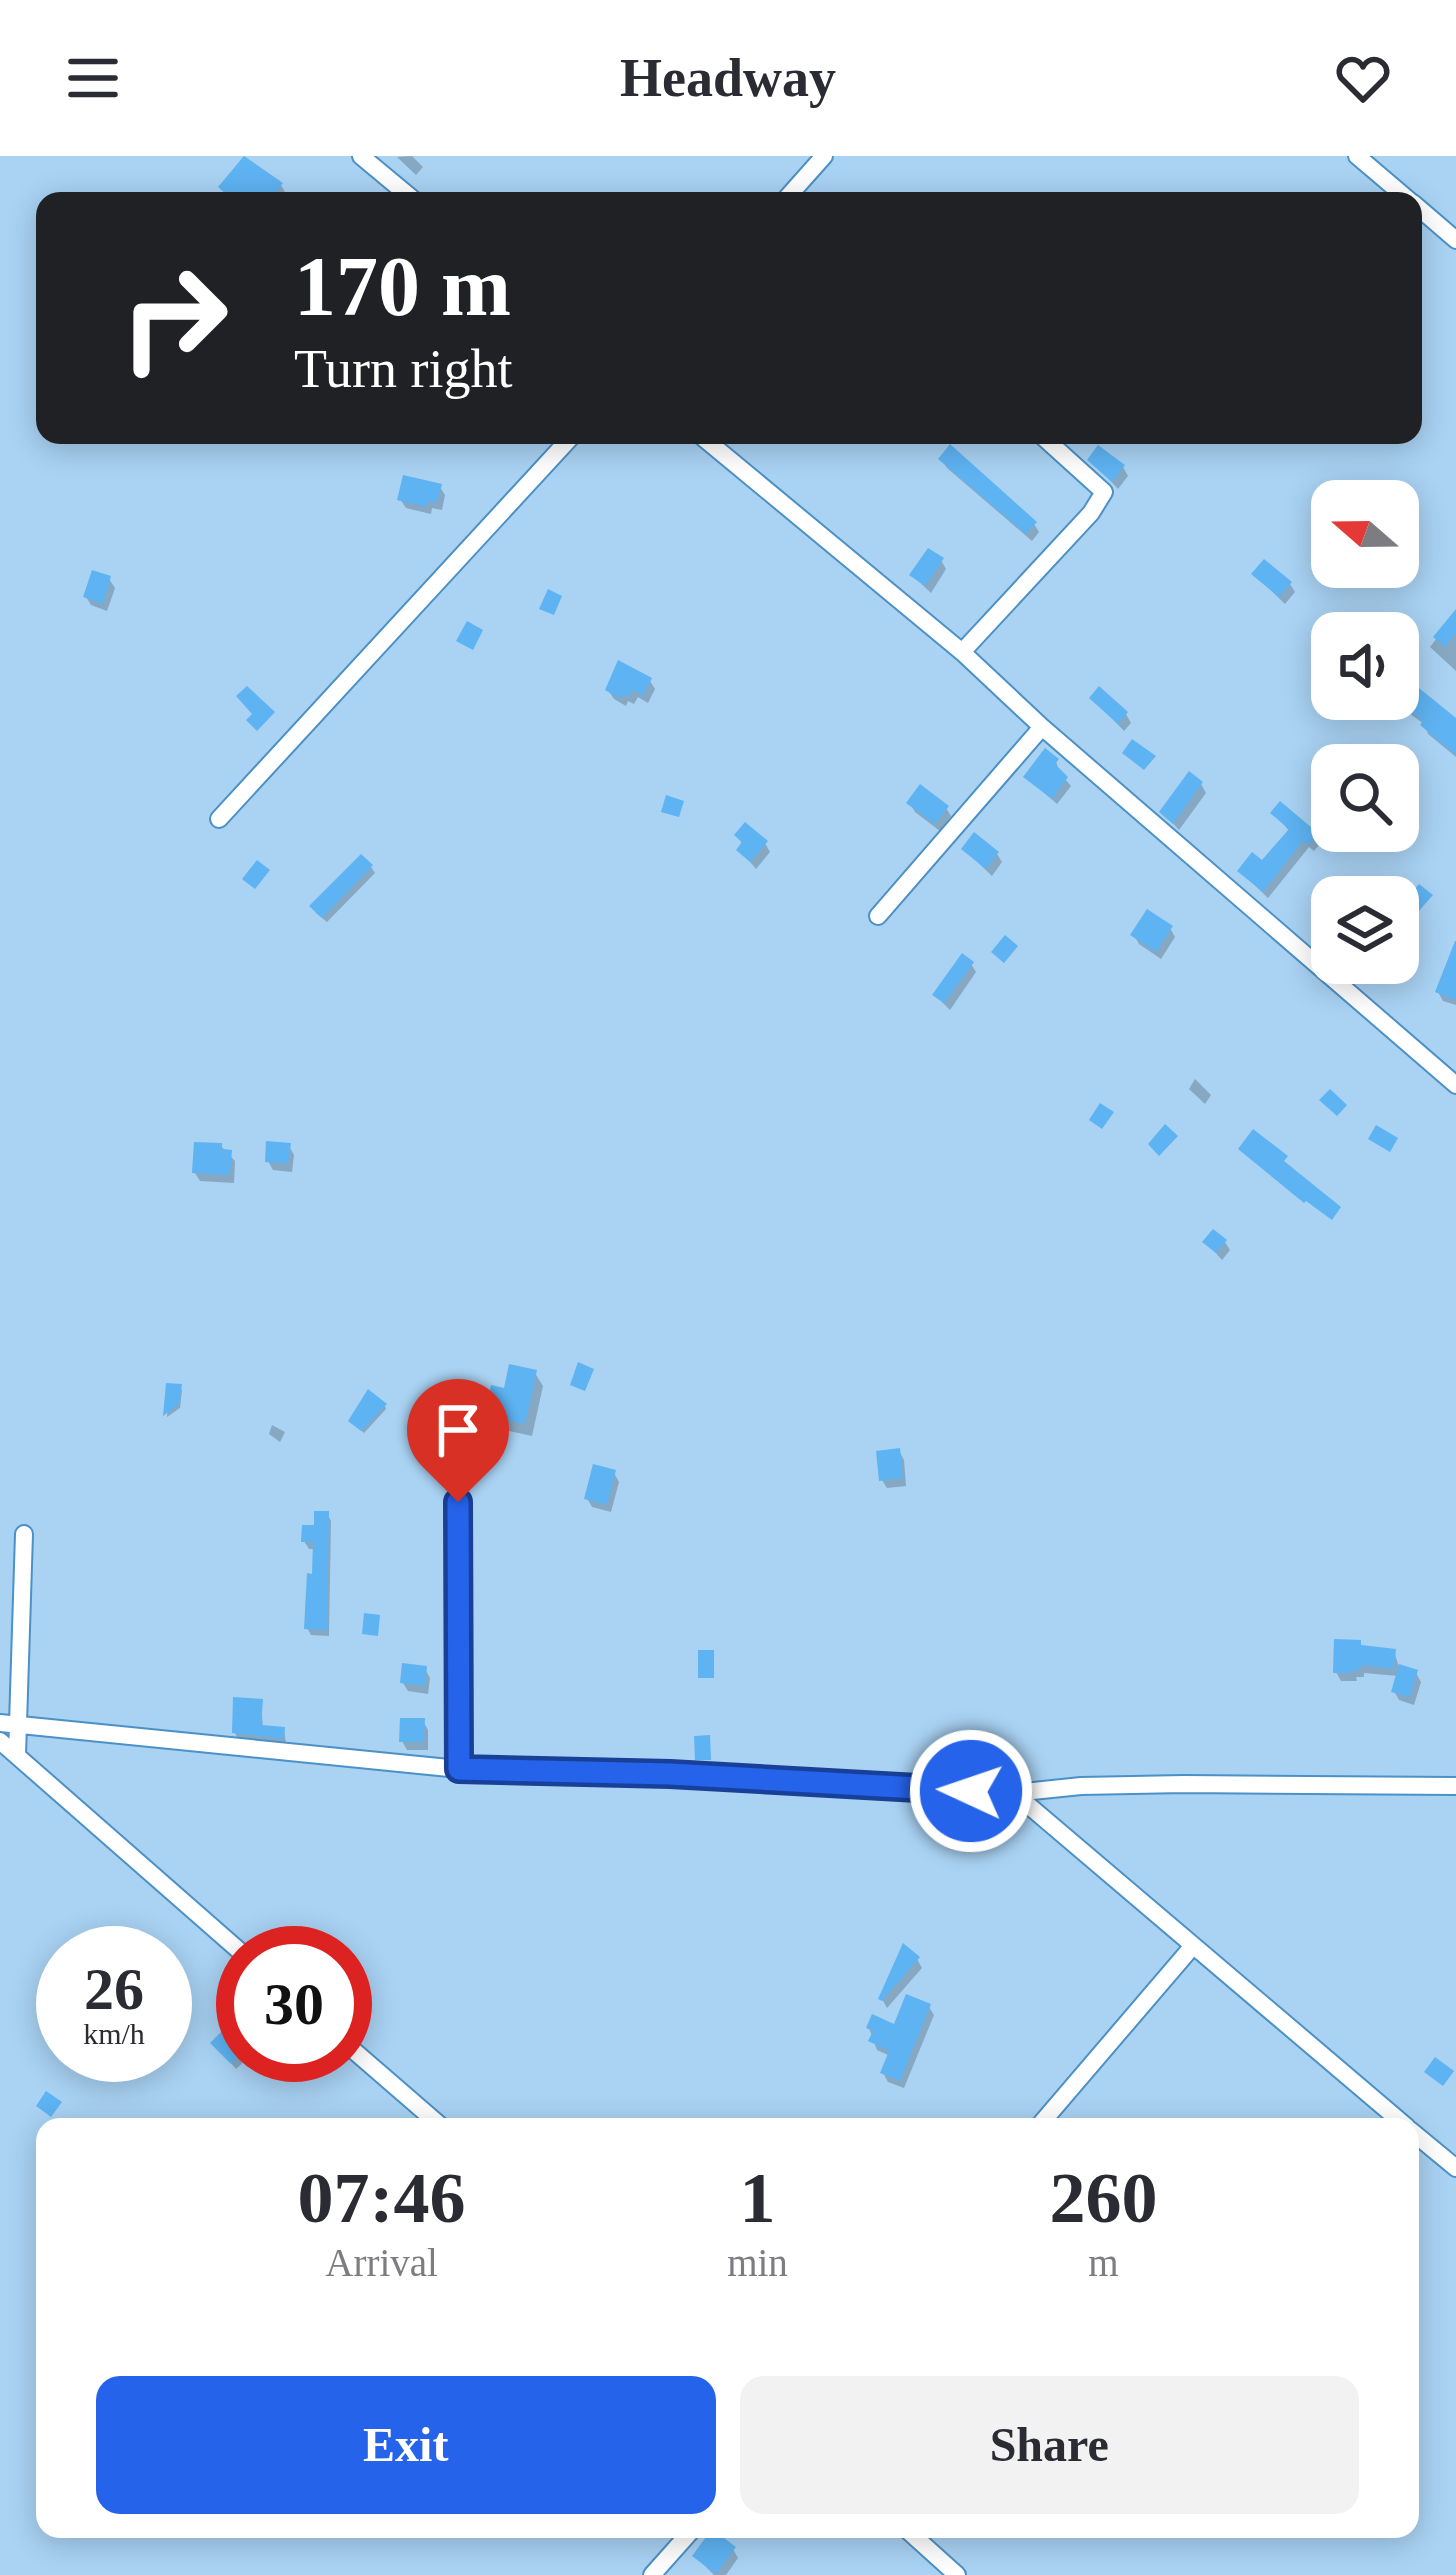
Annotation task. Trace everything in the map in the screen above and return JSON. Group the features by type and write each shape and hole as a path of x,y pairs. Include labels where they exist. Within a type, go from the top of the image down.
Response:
{"street":[{"path":"361,156 405,192"},
{"path":"792,192 824,156"},
{"path":"1357,156 1400,192"},
{"path":"1422,211 1456,240"},
{"path":"219,819 565,444"},
{"path":"711,444 962,652 1042,727 1456,1085"},
{"path":"962,652 1091,514 1104,492 1051,444"},
{"path":"878,916 1042,727"},
{"path":"458,1502 459,1769"},
{"path":"24,1534 4,1727 17,1755 216,1930"},
{"path":"4,1727 459,1769 670,1774 1014,1793 1184,1784 1456,1786"},
{"path":"1014,1793 1396,2118"},
{"path":"1046,2118 1192,1947"},
{"path":"372,2067 431,2118"},
{"path":"1419,2137 1456,2168"},
{"path":"652,2575 685,2538"},
{"path":"916,2538 957,2575"}],"building":[{"path":"244,156 283,183 276,192 224,192 218,187"},
{"path":"950,444 1037,522 1026,534 938,459"},
{"path":"1098,445 1125,465 1112,482 1087,460"},
{"path":"403,475 442,484 437,503 428,501 427,507 397,500"},
{"path":"928,548 944,558 925,586 909,575"},
{"path":"1264,559 1292,582 1279,597 1251,574"},
{"path":"92,570 111,576 103,604 83,597"},
{"path":"548,589 562,596 554,615 539,609"},
{"path":"1456,609 1456,633 1445,647 1433,637"},
{"path":"467,621 483,630 473,650 456,641"},
{"path":"618,660 652,678 643,696 633,690 621,699 605,690"},
{"path":"247,686 275,712 257,731 246,720 252,714 236,696"},
{"path":"1099,686 1128,712 1118,724 1089,698"},
{"path":"1419,688 1456,718 1456,755 1420,725 1419,718"},
{"path":"1132,739 1156,756 1144,770 1122,753"},
{"path":"1045,748 1059,759 1055,764 1068,777 1052,799 1023,777"},
{"path":"1189,771 1203,782 1173,824 1159,812"},
{"path":"920,784 949,806 935,824 906,803"},
{"path":"666,795 684,801 679,817 661,812"},
{"path":"1280,801 1311,827 1311,841 1308,845 1303,841 1263,892 1237,871 1252,852 1262,860 1289,829 1270,813"},
{"path":"745,822 768,841 750,862 736,850 742,842 734,835"},
{"path":"974,832 999,852 986,869 961,849"},
{"path":"361,854 373,865 322,918 309,906"},
{"path":"257,860 270,870 255,889 242,879"},
{"path":"1419,884 1433,895 1419,911"},
{"path":"1147,909 1173,926 1156,952 1130,935"},
{"path":"1005,935 1018,946 1004,963 991,952"},
{"path":"1456,941 1456,1000 1435,992"},
{"path":"962,953 974,962 944,1003 932,995"},
{"path":"1330,1089 1347,1105 1337,1116 1319,1100"},
{"path":"1100,1103 1114,1112 1102,1129 1089,1120"},
{"path":"1165,1124 1178,1136 1159,1156 1148,1144"},
{"path":"1376,1125 1398,1138 1390,1152 1368,1139"},
{"path":"1253,1129 1341,1207 1332,1220 1238,1149"},
{"path":"266,1141 291,1143 288,1164 265,1162"},
{"path":"194,1142 222,1143 222,1149 232,1150 230,1175 192,1173"},
{"path":"1213,1229 1227,1240 1216,1253 1202,1242"},
{"path":"578,1362 594,1369 585,1391 570,1385"},
{"path":"509,1364 537,1370 525,1424 485,1415 491,1385 504,1388"},
{"path":"166,1383 182,1384 179,1404 163,1416"},
{"path":"368,1389 387,1404 361,1431 348,1421"},
{"path":"900,1448 903,1478 879,1481 876,1451"},
{"path":"593,1464 616,1470 607,1505 584,1499"},
{"path":"314,1511 329,1511 327,1630 304,1629 313,1542 301,1542 302,1525 314,1525"},
{"path":"364,1613 380,1615 378,1636 362,1634"},
{"path":"1334,1639 1396,1649 1394,1669 1361,1665 1354,1673 1333,1673"},
{"path":"698,1650 714,1650 714,1678 698,1678"},
{"path":"402,1663 427,1666 425,1686 400,1683"},
{"path":"1399,1664 1418,1670 1410,1697 1391,1692"},
{"path":"233,1697 263,1699 261,1725 285,1727 284,1739 232,1733"},
{"path":"400,1718 425,1718 424,1742 399,1742"},
{"path":"710,1735 711,1760 695,1760 694,1736"},
{"path":"903,1943 920,1957 882,2001 878,1999"},
{"path":"906,1994 931,2004 900,2081 880,2073 889,2051 868,2041 873,2031 866,2028 872,2014 894,2024"},
{"path":"1435,2057 1454,2071 1443,2086 1424,2072"},
{"path":"46,2091 62,2102 51,2117 36,2106"},
{"path":"705,2538 724,2538 736,2547 716,2574 692,2556"}],"route":[{"path":"458,1502 459,1769 670,1774 971,1791"}]}
